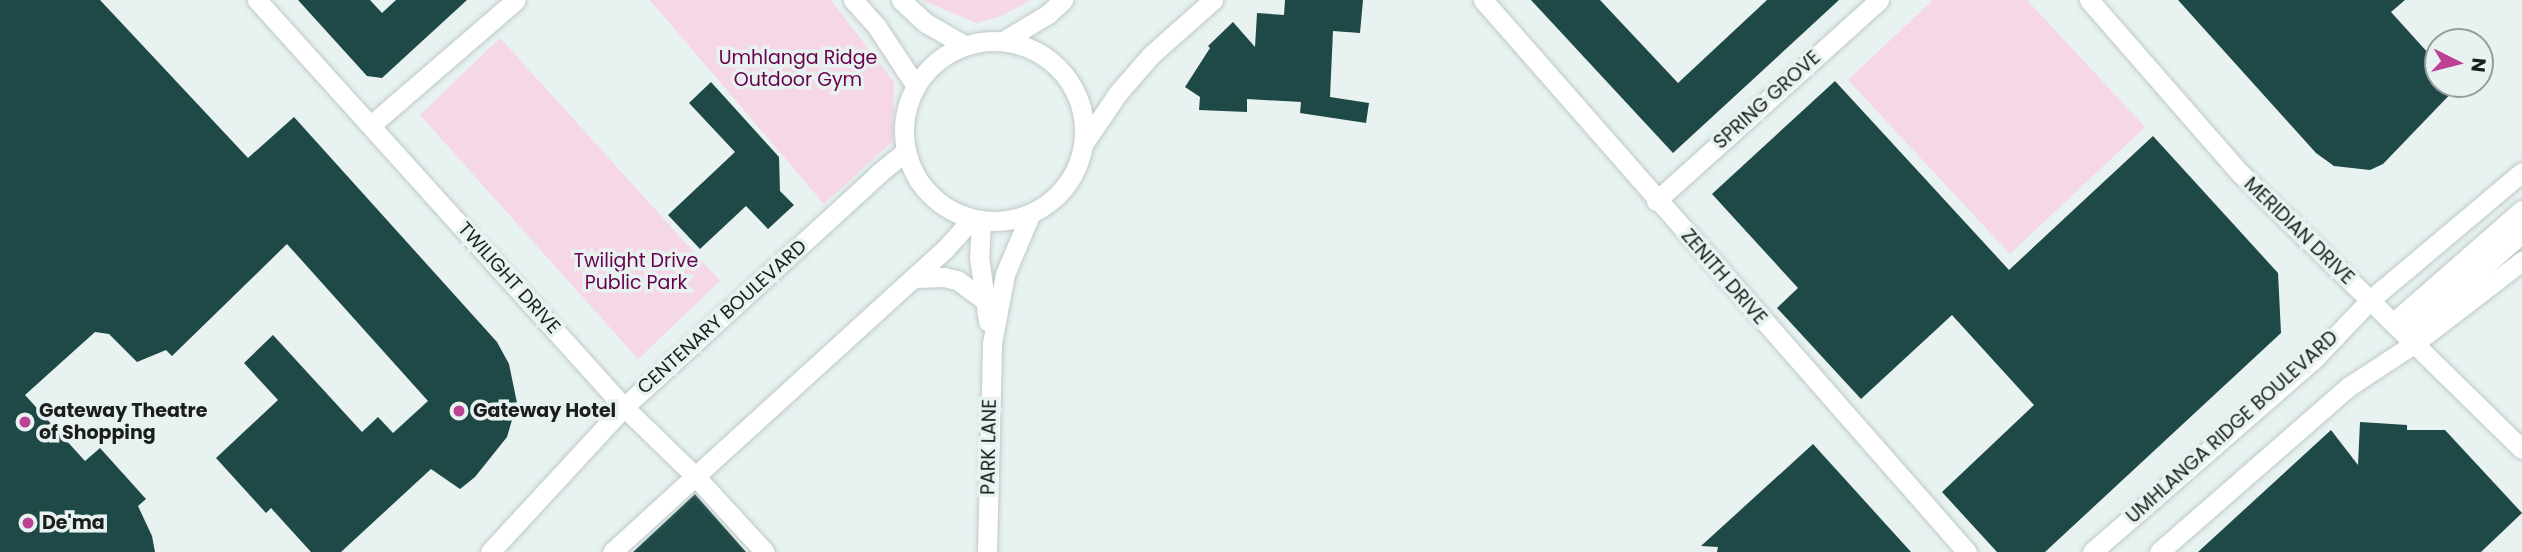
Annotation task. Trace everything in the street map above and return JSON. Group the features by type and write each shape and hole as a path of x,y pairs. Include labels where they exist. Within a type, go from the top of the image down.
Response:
{"street":[{"name":"TWILIGHT DRIVE","path":"257,0 624,407 695,476 765,552"},
{"path":"371,125 516,0"},
{"path":"853,0 877,27 916,86"},
{"path":"901,0 926,23 964,45"},
{"path":"1004,40 1048,14 1063,0"},
{"path":"1084,143 1080,105 1073,87 1056,64 1032,48 1004,40 964,45 936,61 916,86 906,107 903,130 905,152 915,176 930,197 951,212 976,221 1014,220 1030,215 1056,198 1075,173 1084,143 1118,93 1151,55 1213,0"},
{"name":"ZENITH DRIVE","path":"1483,0 1656,201 1967,552"},
{"name":"SPRING GROVE","path":"1656,201 1879,0"},
{"name":"MERIDIAN DRIVE","path":"2089,0 2241,174 2522,449"},
{"name":"CENTENARY BOULEVARD","path":"490,552 624,407 905,152"},
{"name":"UMHLANGA RIDGE BOULEVARD","path":"2092,552 2312,361 2370,300 2522,172"},
{"path":"2405,334 2522,210"},
{"name":"PARK LANE","path":"987,552 992,343 1005,274 1030,215"},
{"path":"612,552 976,221"},
{"name":"PARK LANE","path":"976,221 992,343"},
{"path":"2159,552 2522,233"},
{"path":"2405,334 2522,261"},
{"path":"914,278 944,277 957,280 985,300"}],"green space":[{"name":"Umhlanga Ridge Outdoor Gym","path":"650,0 831,0 894,82 893,141 824,204"},
{"path":"922,0 1030,0 1004,15 976,23"},
{"path":"1933,0 2027,0 2145,127 2010,254 1848,80"},
{"name":"Twilight Drive Public Park","path":"500,38 720,281 638,359 420,115"}],"building":[{"path":"0,0 100,0 248,158 294,117 497,342 509,364 517,403 507,437 475,477 460,489 431,469 341,552 311,552 271,508 266,513 216,458 278,400 244,363 273,335 362,432 378,417 393,433 428,401 287,244 172,356 166,350 137,362 109,334 95,332 25,395 85,461 100,448 146,499 138,506 152,536 155,552 0,552"},
{"path":"298,0 370,0 382,13 396,0 467,0 382,78 367,76"},
{"path":"1285,0 1363,0 1360,33 1333,31 1330,97 1369,103 1366,123 1300,113 1301,102 1247,99 1247,112 1199,110 1200,97 1185,87 1210,48 1208,46 1233,22 1255,47 1257,13 1284,15"},
{"path":"1531,0 1600,0 1678,83 1767,0 1839,0 1673,153"},
{"path":"2178,0 2405,0 2391,12 2424,49 2424,98 2447,98 2383,164 2370,170 2334,166 2316,153"},
{"path":"1835,81 2009,270 2153,136 2278,273 2281,333 2045,552 1997,552 1942,492 2034,405 1952,315 1861,399 1777,308 1798,288 1712,194"},
{"path":"711,82 779,157 780,191 794,205 768,229 746,206 700,249 668,215 735,152 689,103"},
{"path":"2360,422 2407,425 2407,430 2445,430 2522,513 2481,552 2198,552 2331,430 2358,465"},
{"path":"1813,444 1911,552 1717,552 1718,547 1701,546"},
{"path":"695,494 746,552 633,552"}],"place":[{"name":"Gateway Hotel","path":"459,411"},
{"name":"Gateway Theatre of Shopping","path":"25,422"},
{"name":"De'ma","path":"28,523"}]}
